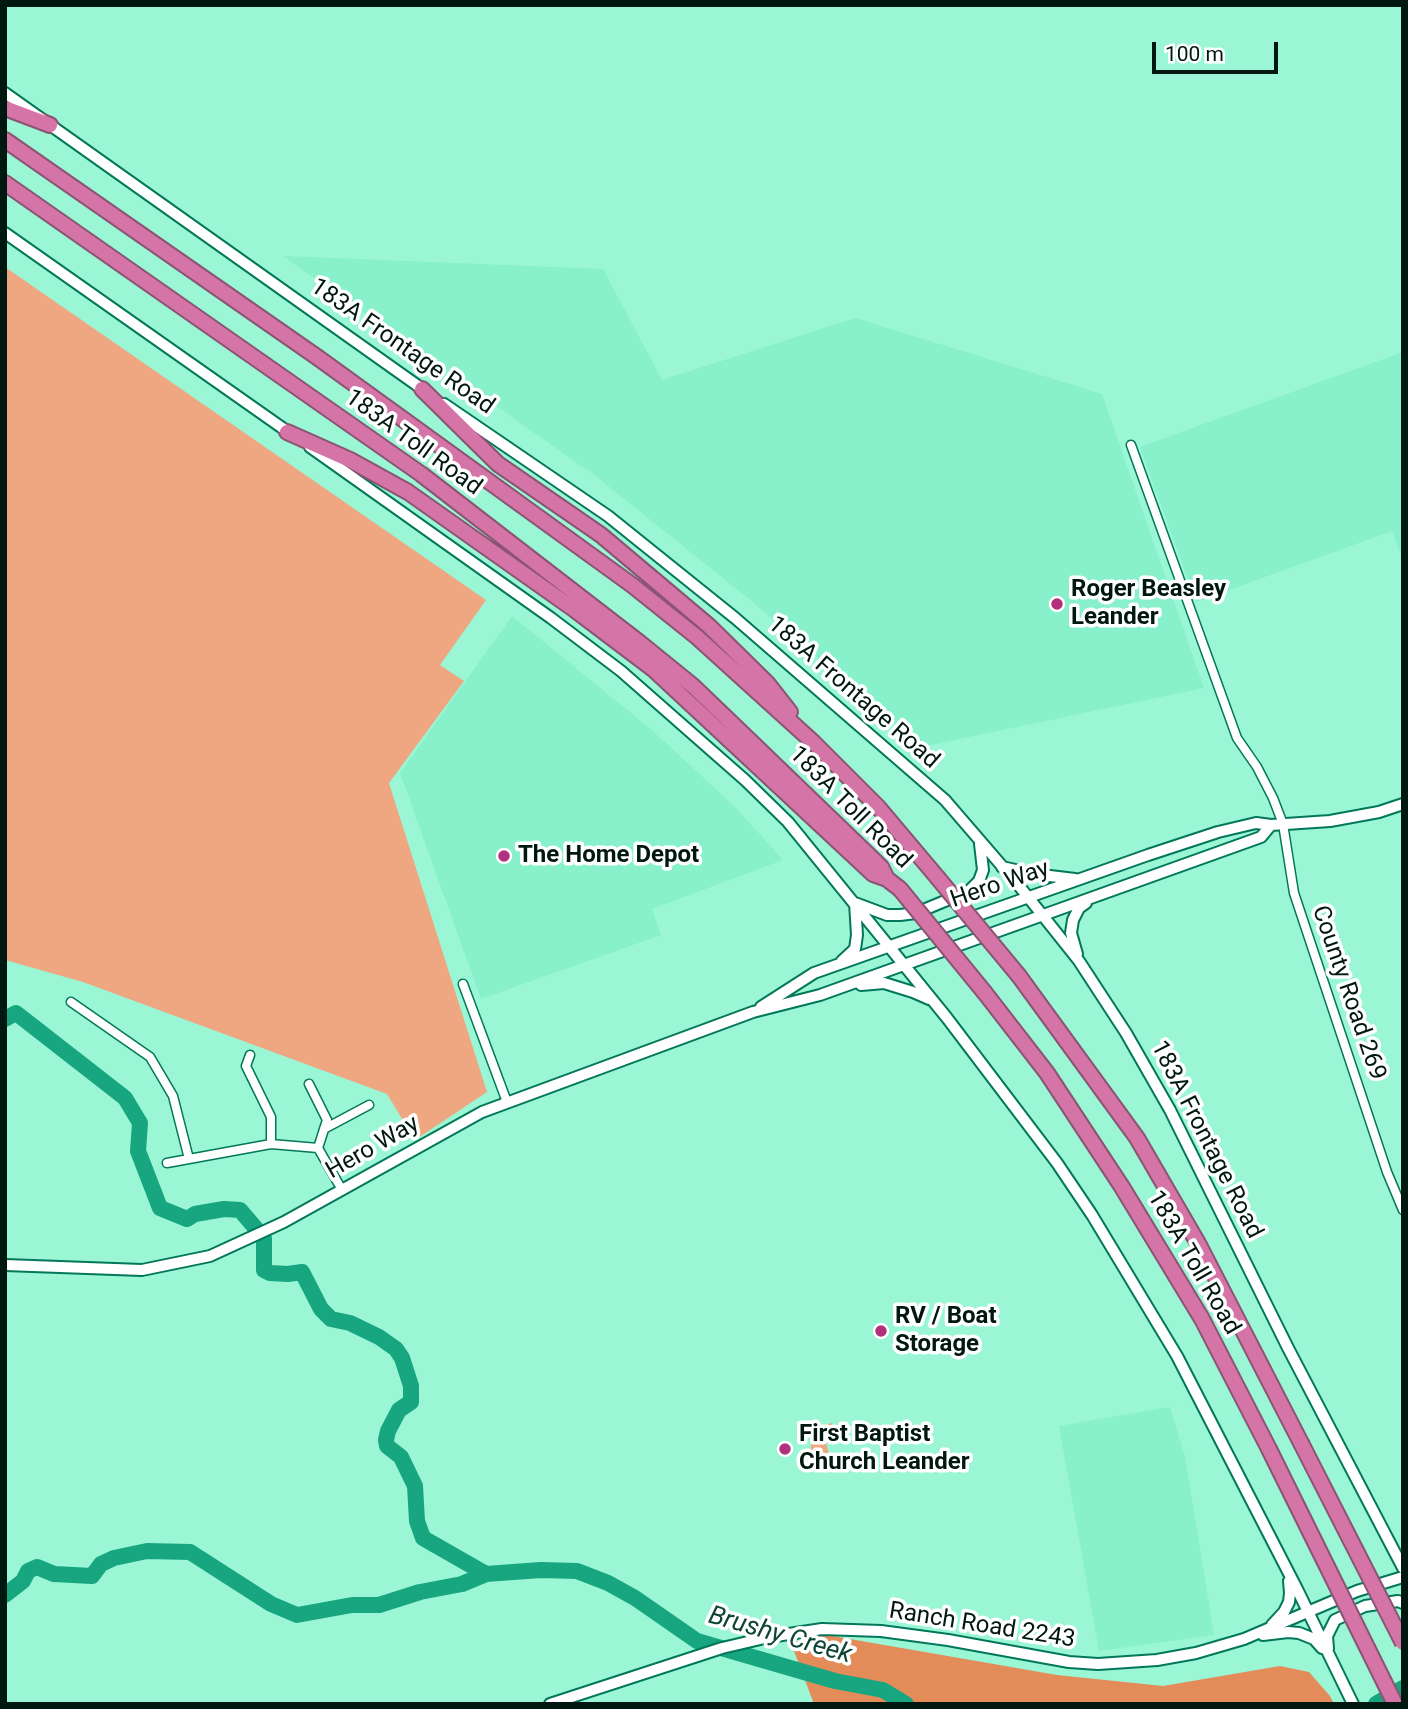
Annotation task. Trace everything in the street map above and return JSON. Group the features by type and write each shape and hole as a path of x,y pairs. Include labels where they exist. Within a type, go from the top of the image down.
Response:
{"highway":[{"path":"5,108 50,125"},
{"name":"183A Toll Road","path":"5,140 317,357 632,585 697,638 814,743 878,807 1019,976 1137,1138 1199,1245 1403,1643"},
{"name":"183A Toll Road","path":"5,183 421,474 640,643 693,686 881,867 887,879 900,889 1047,1073 1122,1187 1202,1319 1395,1704"},
{"path":"422,389 498,464 601,535 709,626 768,684 814,743"},
{"path":"287,432 350,460 408,492 575,610 653,669 873,874 887,879"}],"main road":[{"name":"183A Frontage Road","path":"5,93 422,389 608,516 735,618 945,800 1079,961 1126,1033 1170,1110 1288,1348 1403,1568"},
{"path":"5,233 551,618 621,671 780,814 856,903 934,1002 1057,1163 1092,1215 1177,1356 1353,1704"},
{"path":"1277,825 1330,821 1403,804"},
{"name":"Hero Way","path":"753,1012 814,973 836,965 1218,832 1256,822 1277,825"},
{"name":"Hero Way","path":"5,1265 142,1269 210,1256 273,1228 441,1132 482,1112 753,1012 820,995 1261,837 1277,825"},
{"path":"856,903 887,915 900,915 916,913 968,891 979,881 983,870 979,840"},
{"path":"1002,867 1033,874 1081,879"},
{"path":"1079,961 1071,933 1073,920 1079,908 1094,897"},
{"path":"836,965 855,949 856,903"},
{"path":"820,995 865,984 884,983 934,1002"},
{"path":"1270,1628 1289,1602 1290,1585 1284,1565"},
{"name":"Ranch Road 2243","path":"551,1704 701,1655 792,1632 822,1629 881,1631 948,1640 1042,1658 1098,1664 1177,1657 1248,1637 1357,1591 1403,1577"},
{"path":"1328,1656 1327,1636 1335,1620 1365,1606 1398,1601 1403,1603"},
{"path":"1248,1637 1298,1633 1314,1639 1328,1656"}],"street":[{"name":"County Road 269","path":"1131,445 1237,738 1257,766 1273,798 1294,893 1387,1172 1403,1210"},
{"path":"463,984 507,1102"},
{"path":"71,1003 150,1057 173,1096 189,1159"},
{"path":"250,1055 246,1066 271,1117 271,1144"},
{"path":"309,1084 327,1120 318,1148 342,1190"},
{"path":"324,1129 369,1105"},
{"path":"167,1163 271,1144 318,1148"}],"shaded area":[{"path":"283,256 603,269 662,380 855,318 1102,394 1204,688 921,747 754,603 597,477"},
{"path":"5,267 486,600 440,665 464,681 389,783 487,1092 415,1140 387,1094 83,982 5,960"},
{"path":"1403,352 1403,560 1392,531 1196,602 1140,447"},
{"name":"The Home Depot","path":"512,616 653,731 734,806 783,860 652,909 661,935 481,999 400,773"},
{"path":"1170,1407 1185,1457 1214,1635 1099,1651 1059,1426"},
{"path":"832,1423 837,1439 826,1443 831,1461 819,1465 816,1469 810,1450 812,1442 823,1439 820,1426"},
{"path":"821,1634 1057,1675 1163,1686 1280,1666 1309,1672 1334,1704 814,1704 791,1643"}],"waterway":[{"path":"5,1019 16,1013 125,1098 140,1123 138,1151 160,1208 187,1219 195,1214 224,1209 240,1210 264,1238 264,1270 288,1274 302,1272 321,1309 331,1319 350,1323 396,1349 402,1358 411,1386 411,1402 399,1410 386,1440 387,1446 401,1457 415,1486 417,1521 423,1538 486,1574"},
{"path":"5,1595 23,1581 28,1571 37,1567 54,1574 92,1576 101,1564 114,1558 147,1551 190,1552 271,1604 297,1615 352,1605 379,1605 420,1592 462,1584 486,1574 541,1570 577,1571 608,1583 635,1598 697,1641 835,1681 883,1690 906,1704"},
{"name":"Brushy Creek","path":"1376,1704 1403,1688"}],"place":[{"name":"Roger Beasley Leander","path":"1057,604"},
{"name":"The Home Depot","path":"504,856"},
{"name":"RV / Boat Storage","path":"881,1331"},
{"name":"First Baptist Church Leander","path":"785,1449"}]}
